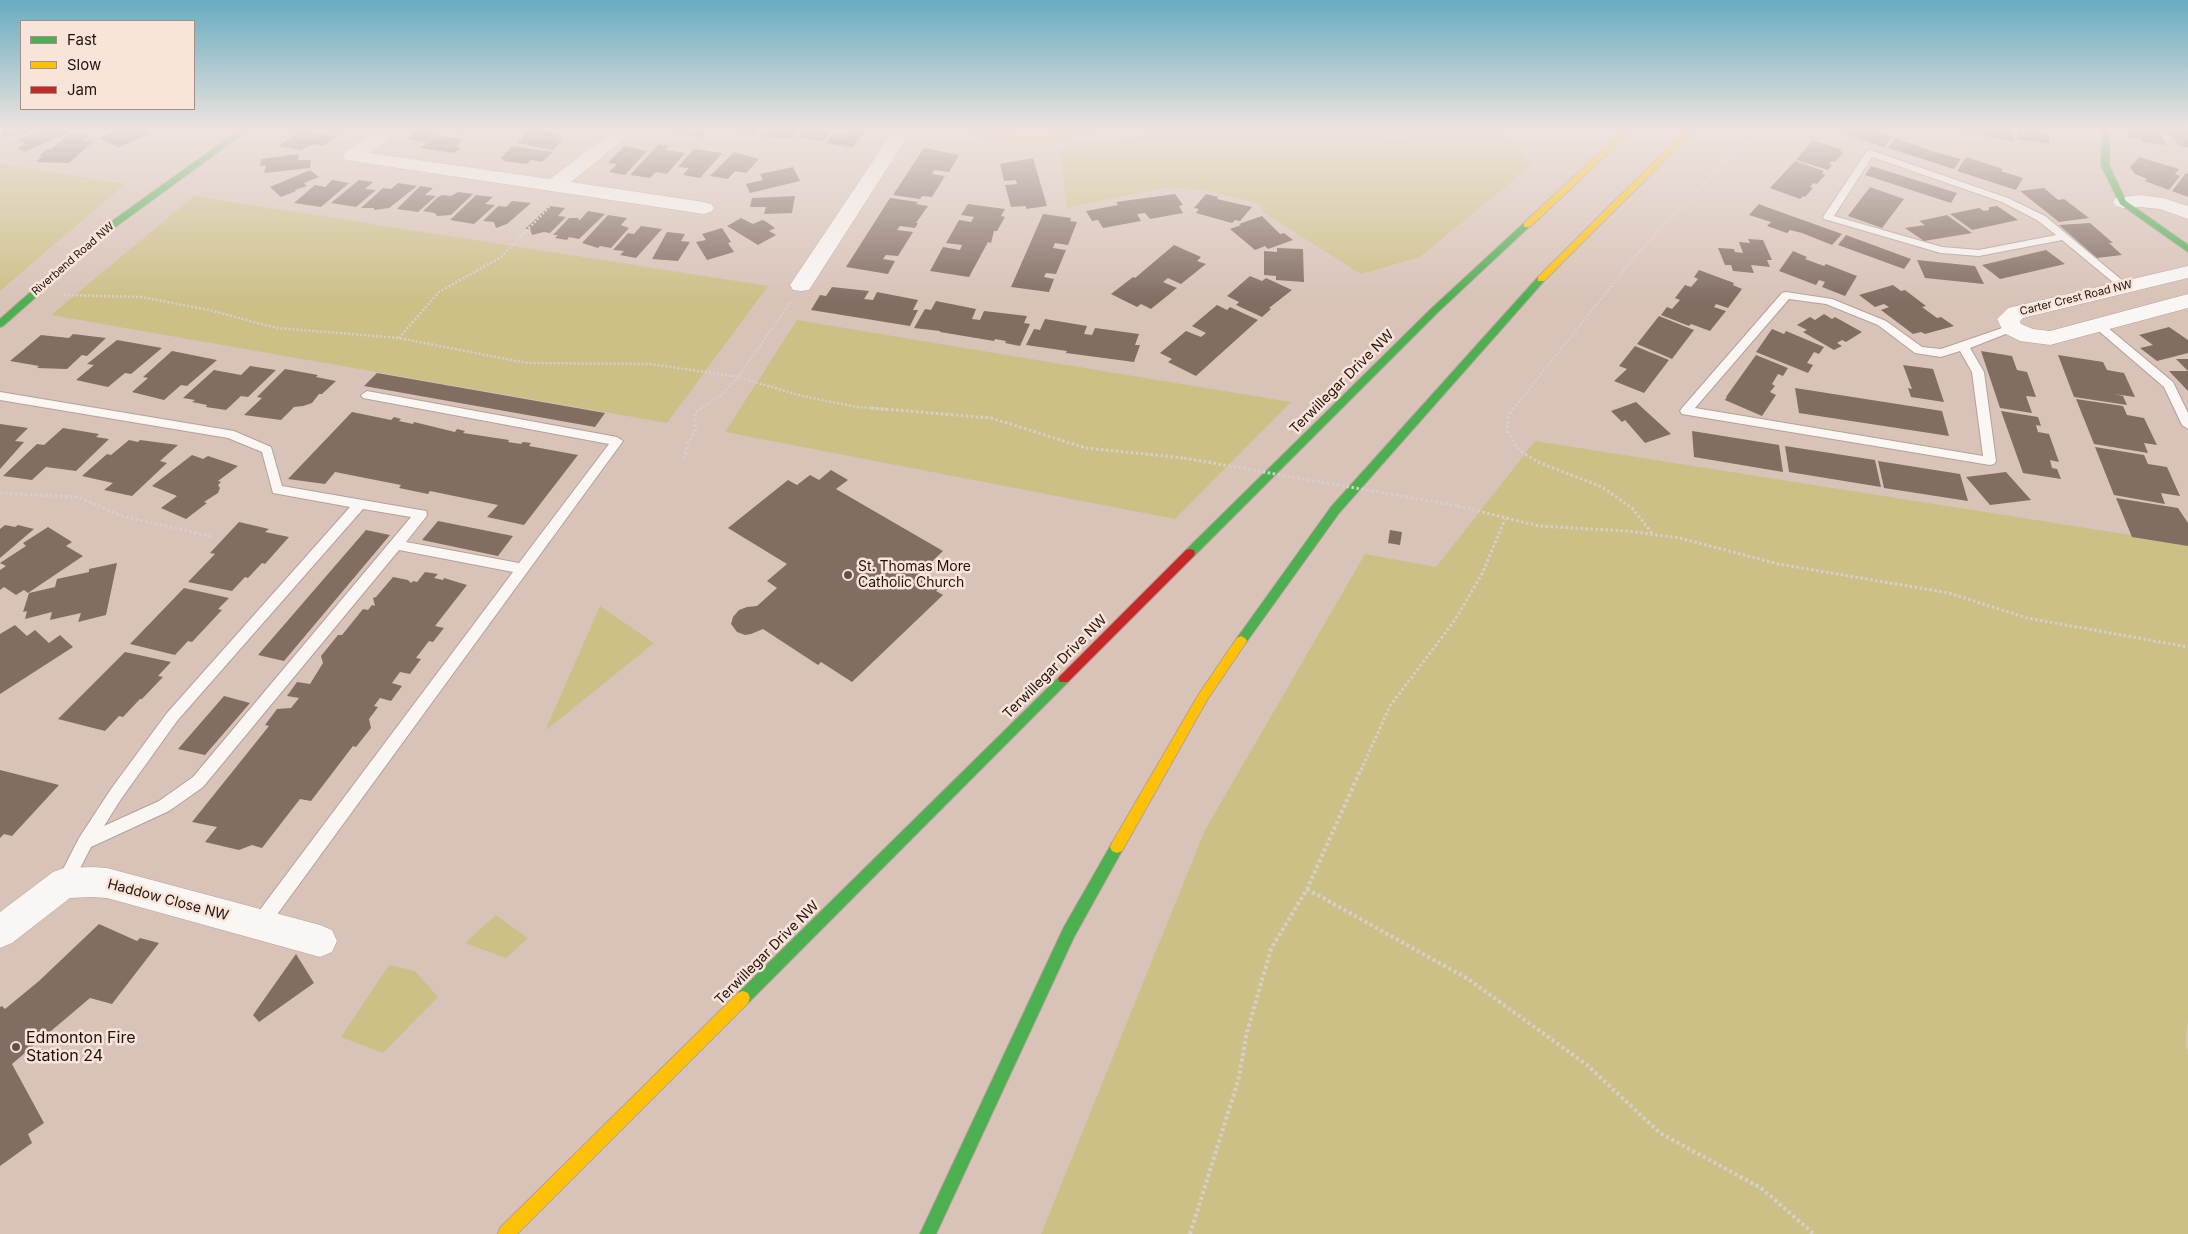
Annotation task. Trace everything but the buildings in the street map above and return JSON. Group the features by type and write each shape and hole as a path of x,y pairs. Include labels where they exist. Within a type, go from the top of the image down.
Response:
{"main road":[{"name":"Riverbend Road NW","path":"0,324 31,294 111,226 166,186"},
{"name":"Terwillegar Drive NW","path":"506,1234 1435,310 1569,186"},
{"path":"928,1234 1069,932 1203,697 1272,596 1335,510 1541,279 1635,186"},
{"path":"2115,186 2123,202 2188,249"}],"street":[{"path":"551,186 704,208"},
{"path":"801,285 866,186"},
{"path":"2123,202 2140,201 2163,204 2188,213"},
{"name":"Carter Crest Road NW","path":"2188,272 2016,313 2008,319 2012,328 2028,336 2050,338 2188,301"},
{"path":"0,932 64,883"},
{"name":"Haddow Close NW","path":"64,883 107,883 320,941"}],"lane":[{"path":"1848,186 1828,216 1941,250 1979,253 2063,237"},
{"path":"1964,186 2005,200 2041,218 2124,286"},
{"path":"1963,346 1978,372 1990,461 1686,411 1786,295 1828,301 1882,323 1919,350 1941,352 2012,328"},
{"path":"2097,324 2169,385 2188,425"},
{"path":"259,925 617,441 367,395"},
{"path":"0,396 230,434 267,450 277,490 421,514 198,782 164,806 85,843"},
{"path":"64,883 85,843 116,794 172,717 360,504"},
{"path":"396,545 522,569"}],"path":[{"path":"1653,534 1632,508 1602,487 1538,462 1520,451 1507,431 1508,416 1636,254 1701,186"},
{"path":"399,338 439,292 501,257 561,187"},
{"path":"684,459 688,443 695,431 695,414 720,396 738,377 801,285"},
{"path":"31,294 141,297 209,310 277,328 399,338 527,363 651,364 738,377 802,396 857,407 992,418 1086,448 1184,458 1458,506 1505,518 1555,527 1653,534 1712,545 1786,566 1949,593 2027,618 2188,646"},
{"path":"0,493 78,497 122,516 213,537"},
{"path":"1190,1234 1238,1081 1246,1032 1271,949 1307,889 1390,706 1455,620 1482,574 1505,518"},
{"path":"1307,889 1468,979 1587,1065 1660,1133 1761,1188 1814,1234"}],"shaded area":[{"path":"0,186 123,186 0,291"},
{"path":"1064,186 1507,186 1420,257 1361,274 1264,213 1259,204 1222,194 1203,190 1167,187 1067,208"},
{"path":"194,196 768,286 667,423 51,315"},
{"path":"797,320 1291,402 1175,519 725,432"},
{"path":"1535,441 2188,544 2188,1021 2185,1044 2188,1051 2188,1234 1041,1234 1205,830 1365,554 1436,567"},
{"path":"600,606 654,643 545,731"},
{"path":"496,915 528,938 506,958 465,943"},
{"path":"389,965 415,971 438,997 383,1053 341,1037"}],"traffic: fast":[{"path":"0,324 111,226 167,186"},
{"path":"2115,186 2123,202 2188,249"},
{"path":"1190,553 1435,310 1527,225"},
{"path":"1241,641 1335,510 1541,279"},
{"path":"743,998 1064,679"},
{"path":"928,1234 1069,932 1117,847"}],"traffic: slow":[{"path":"1527,225 1569,186"},
{"path":"1541,279 1635,186"},
{"path":"1117,847 1203,697 1241,641"},
{"path":"506,1234 743,998"}],"traffic: jam":[{"path":"1064,679 1190,553"}],"place":[{"name":"St. Thomas More Catholic Church","path":"848,575"},
{"name":"Edmonton Fire Station 24","path":"16,1047"}]}
